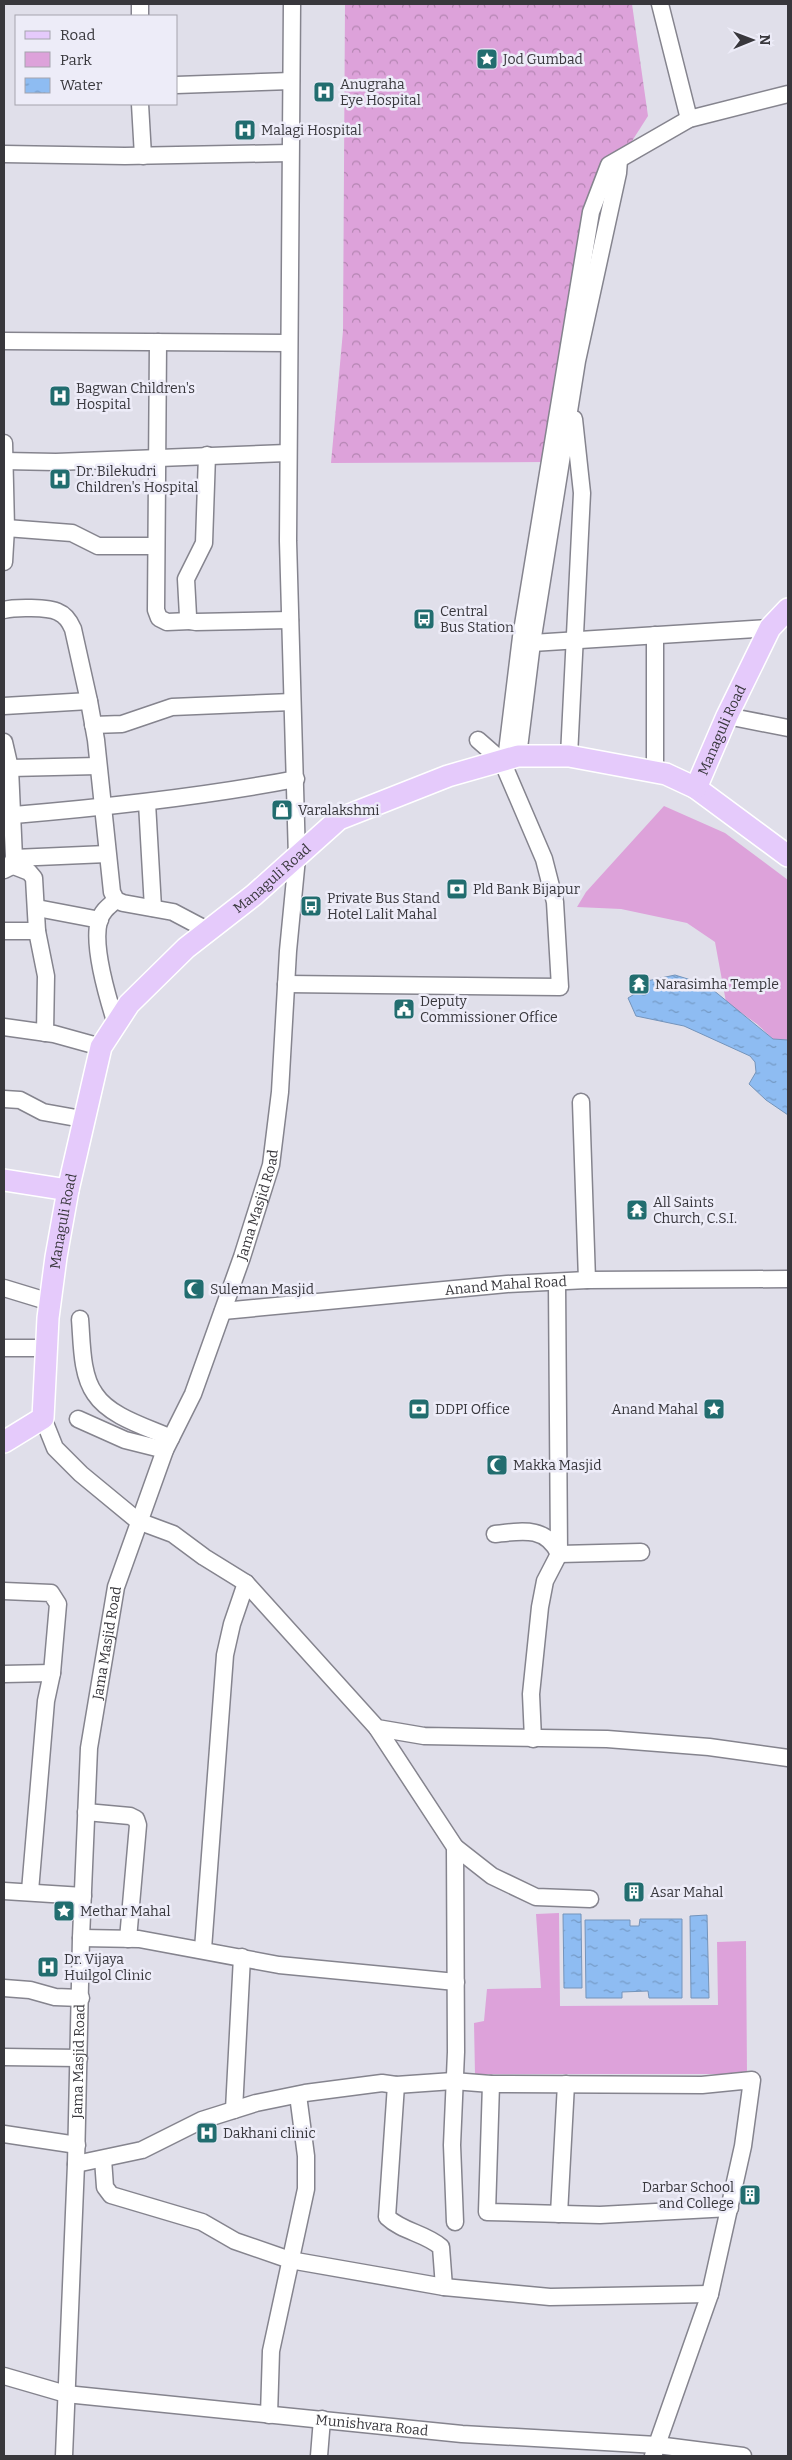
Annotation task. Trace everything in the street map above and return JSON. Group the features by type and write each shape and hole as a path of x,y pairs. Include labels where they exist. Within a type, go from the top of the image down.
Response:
{"main road":[{"name":"Managuli Road","path":"43,1418 50,1302 68,1190 82,1119 101,1047 129,1004 186,948 297,858 339,819 448,776 508,759 569,756 666,774 696,788 727,716 770,628 788,609"},
{"path":"696,788 788,856"},
{"path":"4,1180 68,1190"},
{"path":"4,1442 43,1418"}],"street":[{"name":"Jama Masjid Road","path":"64,2456 77,2145 81,1938 89,1748 116,1587 138,1521 168,1444 193,1394 272,1165 280,1092 286,984 297,858 290,620 288,453 292,4"},
{"path":"660,4 689,119"},
{"path":"178,85 291,81"},
{"path":"508,759 532,643 591,212 609,165 689,119 788,94"},
{"path":"140,105 143,156"},
{"path":"4,154 143,156 290,153"},
{"path":"4,341 288,343"},
{"path":"158,342 156,610 159,618 167,622 190,620 196,622 290,620"},
{"path":"564,405 575,423 581,479 569,756"},
{"path":"286,984 560,987 555,902 544,859 508,759 521,637 564,405"},
{"path":"4,443 6,528 4,562"},
{"path":"4,461 56,462 288,453"},
{"path":"190,620 185,597 186,579 204,542 207,455"},
{"path":"6,528 72,533 98,546 156,546"},
{"path":"4,610 49,609 59,612 69,620 90,701 107,854 112,892 116,900 173,912 209,930"},
{"path":"532,643 770,628"},
{"path":"655,635 655,772"},
{"path":"4,706 90,701"},
{"path":"93,725 122,724 172,708 292,702"},
{"path":"727,716 788,728"},
{"path":"478,740 508,759"},
{"path":"4,742 10,768 14,815 9,865"},
{"path":"10,768 98,766"},
{"path":"14,815 147,803 222,793 296,780"},
{"path":"147,803 153,908"},
{"path":"9,865 107,854"},
{"path":"9,865 29,872 34,878 37,931 46,976 45,1033"},
{"path":"116,900 106,907 100,920 98,932 100,963 116,1024"},
{"path":"37,908 100,920"},
{"path":"4,931 37,931"},
{"path":"4,1027 45,1033 101,1047"},
{"path":"4,1099 20,1100 43,1112 82,1119"},
{"path":"582,1102 587,1280"},
{"name":"Anand Mahal Road","path":"223,1311 498,1285 587,1280 788,1278"},
{"path":"533,1739 531,1694 540,1607 545,1581 559,1554 557,1283"},
{"path":"4,1288 50,1302"},
{"path":"80,1319 86,1366 94,1393 103,1405 168,1444"},
{"path":"4,1348 47,1348"},
{"path":"43,1418 54,1448 81,1474 138,1521 173,1534 204,1557 246,1583 377,1728 455,1847 492,1876 536,1898 590,1898"},
{"path":"78,1419 125,1440 168,1444"},
{"path":"495,1534 520,1532 548,1537 559,1554"},
{"path":"559,1554 641,1552"},
{"path":"203,1949 225,1655 232,1624 246,1583"},
{"path":"4,1591 51,1593 58,1604 52,1673 46,1701 30,1891"},
{"path":"4,1674 52,1673"},
{"path":"377,1728 424,1736 607,1739 709,1747 788,1758"},
{"path":"86,1812 130,1816 136,1819 138,1825 128,1939"},
{"path":"455,1847 456,2052 452,2145 455,2222"},
{"path":"4,1891 30,1891 83,1896"},
{"path":"81,1938 128,1939 203,1949 279,1965 456,1982"},
{"path":"234,2110 242,1957"},
{"path":"4,1988 30,1990 55,1997 81,1998"},
{"path":"4,2057 79,2058"},
{"path":"76,2164 142,2150 202,2120 234,2110 298,2095 382,2083 396,2085 454,2082 491,2084 702,2085 752,2080 743,2146 710,2294 655,2451"},
{"path":"491,2084 487,2212 600,2215 730,2208"},
{"path":"559,2214 566,2084"},
{"path":"396,2085 387,2217 396,2226 435,2242 441,2247 444,2287"},
{"path":"269,2415 271,2352 306,2189 306,2156 298,2095"},
{"path":"4,2134 77,2145"},
{"path":"103,2159 105,2187 111,2195 202,2222 235,2241 290,2260 444,2287 550,2296 710,2294"},
{"name":"Munishvara Road","path":"4,2376 66,2394 462,2434 655,2451 743,2456"},
{"path":"318,2456 322,2420"}],"green space":[{"path":"345,4 632,4 648,116 609,177 546,462 331,463 343,331"},
{"path":"664,806 725,833 788,880 788,1040 773,1039 757,1024 726,1002 715,942 687,923 621,909 577,907 586,892"},
{"path":"559,1913 560,2006 718,2005 717,1942 746,1941 747,2074 475,2074 474,2023 484,2021 487,1989 541,1988 536,1914"}],"water":[{"path":"675,975 707,985 773,1039 788,1040 788,1115 766,1100 749,1084 756,1072 755,1062 750,1056 684,1026 636,1016 628,998 636,993 647,981"},
{"path":"563,1914 581,1914 582,1988 564,1988"},
{"path":"707,1915 709,1998 691,1998 690,1916"},
{"path":"640,1919 682,1919 682,1998 649,1998 648,1991 622,1992 622,1998 586,1998 585,1920 630,1920 630,1926 639,1926"}],"place":[{"name":"Jod Gumbad","path":"487,59"},
{"name":"Anugraha Eye Hospital","path":"324,92"},
{"name":"Malagi Hospital","path":"245,130"},
{"name":"Bagwan Children's Hospital","path":"60,396"},
{"name":"Dr. Bilekudri Children's Hospital","path":"60,479"},
{"name":"Central Bus Station","path":"424,619"},
{"name":"Varalakshmi","path":"282,810"},
{"name":"Pld Bank Bijapur","path":"457,889"},
{"name":"Private Bus Stand Hotel Lalit Mahal","path":"311,906"},
{"name":"Narasimha Temple","path":"639,984"},
{"name":"Deputy Commissioner Office","path":"404,1009"},
{"name":"All Saints Church, C.S.I.","path":"637,1210"},
{"name":"Suleman Masjid","path":"194,1289"},
{"name":"DDPI Office","path":"419,1409"},
{"name":"Anand Mahal","path":"714,1409"},
{"name":"Makka Masjid","path":"497,1465"},
{"name":"Asar Mahal","path":"634,1892"},
{"name":"Methar Mahal","path":"64,1911"},
{"name":"Dr. Vijaya Huilgol Clinic","path":"48,1967"},
{"name":"Dakhani clinic","path":"207,2133"},
{"name":"Darbar School and College","path":"750,2195"}]}
